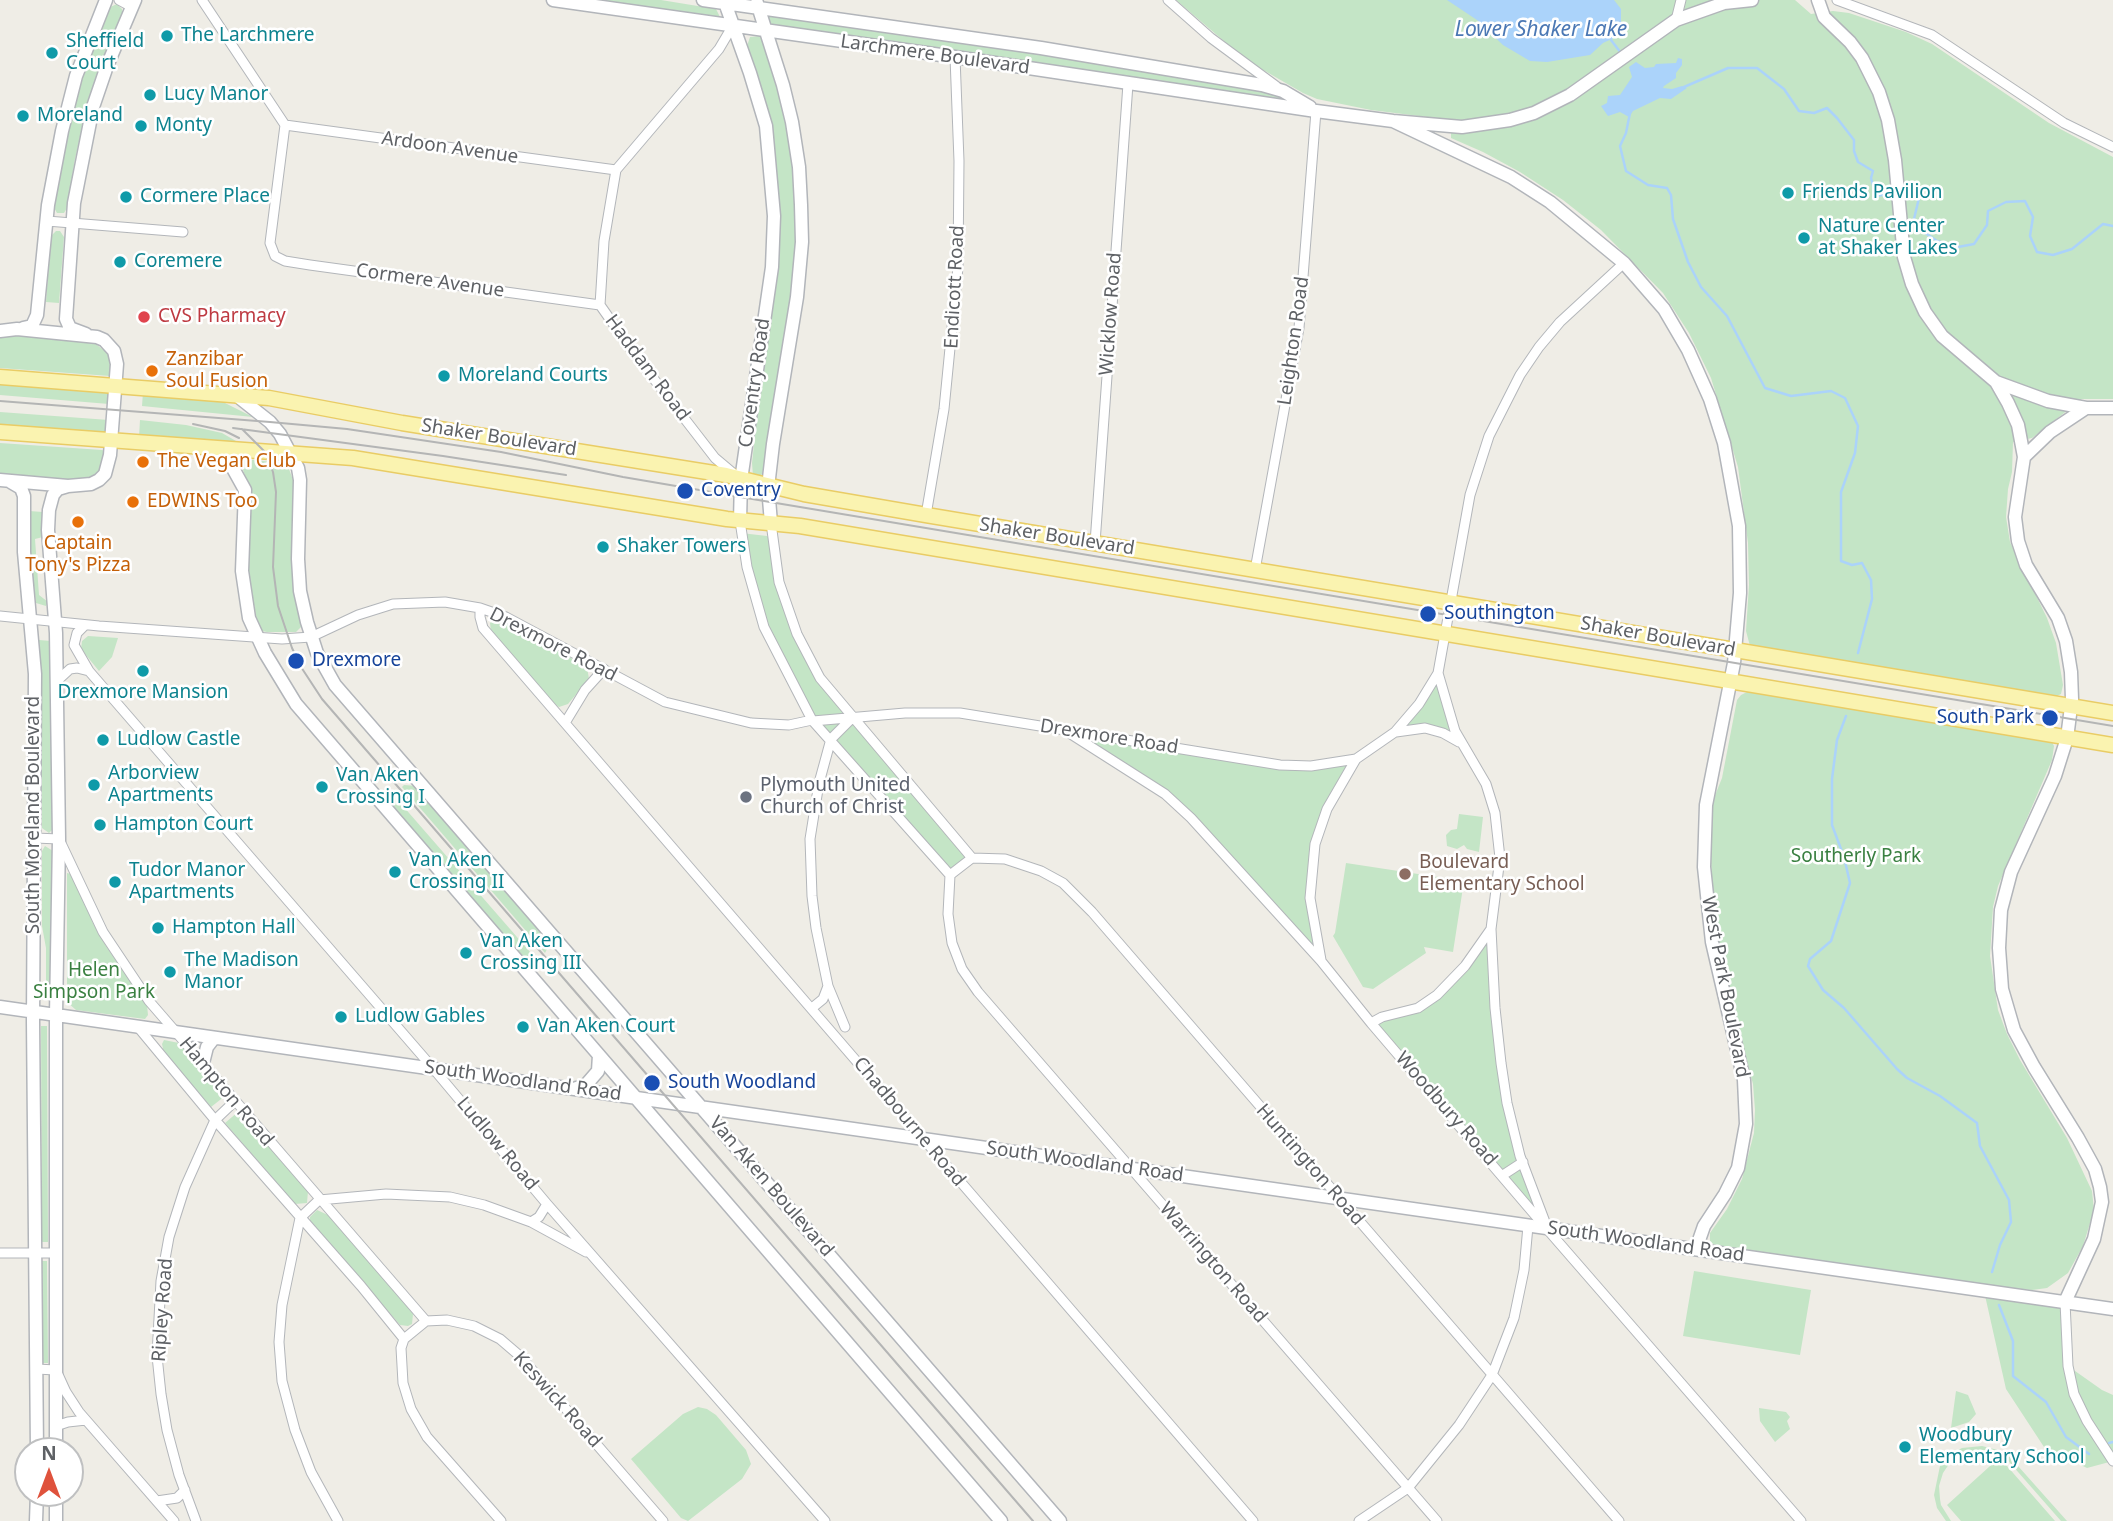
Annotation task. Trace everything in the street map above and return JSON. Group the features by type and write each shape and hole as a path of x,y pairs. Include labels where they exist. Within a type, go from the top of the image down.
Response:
{"main road":[{"name":"Shaker Boulevard","path":"0,377 283,400 398,422 726,475 768,487 1095,544 2113,713"},
{"name":"Shaker Boulevard","path":"0,432 353,458 740,521 800,526 2113,745"}],"street":[{"path":"0,331 28,328 35,322 61,135 76,76 106,0"},
{"path":"4,480 68,486 91,484 99,480 108,465 116,386 117,365 114,351 104,341 73,331 65,319 71,223 81,159 93,107 133,3 119,0"},
{"path":"202,0 285,125"},
{"name":"Larchmere Boulevard","path":"553,0 1316,111 1462,127 1510,120 1552,105 1676,20 1724,3 1752,0"},
{"name":"Larchmere Boulevard","path":"703,0 758,4 1262,85 1283,91 1316,111"},
{"path":"1168,0 1229,53 1283,91"},
{"path":"1676,20 1681,0"},
{"path":"1818,0 1824,18 1850,42 1866,66 1888,120 1895,160 1904,257 1912,284 1925,312 1942,336 1996,382 2018,425 2024,457 2015,517 2018,541 2026,565 2059,618 2071,672 2072,706 2067,737 2055,776 2011,872 2001,910 1999,948 2002,989 2014,1030 2032,1065 2078,1138 2095,1170 2100,1186 2102,1202 2094,1239 2065,1302 2068,1366 2074,1394 2101,1445 2111,1458"},
{"path":"1837,0 1933,34 2064,123 2113,147"},
{"name":"Coventry Road","path":"724,1 766,126 775,216 772,267 741,480 740,521 747,567 764,627 813,721 950,875"},
{"name":"Coventry Road","path":"758,4 783,85 799,167 802,242 797,297 768,487 779,582 797,634 820,678 972,859"},
{"path":"616,170 719,49 732,27"},
{"name":"Endicott Road","path":"926,515 944,409 958,267 956,57"},
{"path":"1214,96 1215,78"},
{"name":"Wicklow Road","path":"1095,544 1128,84"},
{"name":"Leighton Road","path":"1255,570 1300,328 1316,111"},
{"name":"West Park Boulevard","path":"1394,121 1511,177 1550,202 1624,263 1664,309 1682,339 1710,399 1724,443 1739,526 1740,593 1736,650 1706,806 1704,867 1717,964 1744,1080 1746,1124 1738,1168 1725,1195 1704,1226 1696,1249"},
{"name":"Ardoon Avenue","path":"285,125 616,170"},
{"name":"Cormere Avenue","path":"285,125 270,243 275,256 285,261 600,304"},
{"name":"Haddam Road","path":"616,170 604,241 600,304 632,352 715,458 741,480"},
{"path":"47,221 183,232"},
{"path":"1547,1228 1523,1162 1507,1103 1501,1063 1491,929 1500,866 1498,826 1486,784 1455,731 1438,673 1470,495 1489,436 1507,399 1539,347 1560,321 1624,263"},
{"path":"18,329 56,334 86,334"},
{"path":"1996,382 2048,401 2086,408 2113,408"},
{"name":"Van Aken Boulevard","path":"236,395 270,422 290,453 300,480 300,591 321,662 335,685 1059,1521"},
{"path":"2024,457 2050,432 2086,408"},
{"path":"204,448 219,453 230,463 245,490 242,571 249,618 279,677 309,721 1000,1521"},
{"name":"South Moreland Boulevard","path":"4,480 21,488 24,496 24,552 35,674 33,1012 37,1437"},
{"name":"South Moreland Boulevard","path":"57,1437 58,680 48,544 49,510 53,495 58,489 68,486"},
{"name":"Drexmore Road","path":"0,616 257,638 312,637 358,615 393,604 445,602 480,608 506,617 665,702 728,719 789,725 905,713 960,713 1297,766 1325,765 1356,759 1395,732 1419,704 1438,673"},
{"name":"Chadbourne Road","path":"480,608 483,628 1253,1521"},
{"name":"Ludlow Road","path":"85,625 77,633 74,645 89,671 825,1521"},
{"path":"58,680 70,669 81,668 89,671"},
{"path":"565,723 585,690 604,669"},
{"path":"845,1027 828,986 812,896 810,839 818,783 831,739 852,718"},
{"path":"1395,732 1425,728 1443,733 1463,745"},
{"name":"Woodbury Road","path":"1063,729 1165,794 1191,818 1321,961 1371,1023 1801,1521"},
{"path":"1321,961 1310,898 1315,844 1324,816 1356,759"},
{"path":"35,838 59,839"},
{"name":"Hampton Road","path":"59,839 110,943 149,1001 426,1321"},
{"path":"950,875 972,859"},
{"name":"Huntington Road","path":"972,859 1005,859 1041,871 1063,883 1092,912 1619,1521"},
{"name":"Warrington Road","path":"950,875 952,943 962,969 978,992 1437,1521"},
{"path":"1371,1023 1382,1017 1418,1008 1437,995 1470,960 1491,929"},
{"path":"812,1008 823,999 828,986"},
{"name":"South Woodland Road","path":"0,1007 2113,1309"},
{"name":"Hampton Road","path":"137,1026 404,1339"},
{"path":"204,1063 207,1047 214,1038"},
{"path":"576,1088 585,1086 598,1071 599,1055"},
{"name":"Ripley Road","path":"196,1521 167,1430 161,1394 158,1356 161,1281 169,1237 185,1187 215,1120 234,1102"},
{"path":"1503,1175 1523,1162"},
{"path":"338,1521 311,1472 295,1430 282,1381 279,1342 282,1305 300,1219 319,1200 386,1194 450,1197 484,1205 531,1222 594,1255"},
{"path":"531,1222 539,1217 547,1203"},
{"path":"1359,1521 1408,1488 1459,1426 1492,1375 1514,1318 1524,1270 1528,1226"},
{"path":"0,1253 57,1253"},
{"name":"Keswick Road","path":"426,1321 447,1320 474,1326 500,1339 521,1357 663,1521"},
{"path":"426,1321 404,1339 401,1349 403,1383 411,1409 427,1437 501,1521"},
{"path":"36,1369 57,1370 66,1392 86,1420 174,1521"},
{"path":"57,1426 86,1420"},
{"path":"157,1501 177,1498 185,1490"}],"green space":[{"path":"570,0 661,0 716,9 720,17 718,20"},
{"path":"1176,0 1795,0 1811,14 1833,11 1849,13 1906,32 1932,44 2049,123 2113,157 2113,399 2082,399 2032,438 2013,442 2012,472 2008,489 2006,517 2010,542 2047,618 2056,643 2063,685 2061,694 2055,697 1750,646 1746,631 1748,543 1738,467 1711,378 1689,333 1663,293 1601,230 1563,200 1520,172 1451,138 1451,120 1371,110 1317,99 1303,93 1246,60"},
{"path":"117,4 122,13 89,97 67,208 64,213 57,213 53,206 67,128 77,92 108,8"},
{"path":"759,9 1262,85 1316,111 767,31"},
{"path":"760,36 765,40 791,137 797,221 793,289 765,472 757,478 753,476 752,463 779,217 747,46 750,37"},
{"path":"60,231 64,237 59,303 46,302 51,236"},
{"path":"9,335 93,342 109,354 112,363 110,376 0,368 0,338"},
{"path":"0,383 104,390 109,394 109,404 0,395"},
{"path":"143,392 221,401 253,417 142,406"},
{"path":"0,412 109,420 106,431 101,433 0,426"},
{"path":"140,420 186,425 222,433 243,445 170,437 139,437"},
{"path":"0,443 105,451 101,470 93,478 70,481 0,475"},
{"path":"245,459 281,463 289,469 293,480 295,497 292,568 301,627 296,632 267,632 258,626 249,578 251,491 240,462"},
{"path":"29,511 43,512 43,537 35,539 39,595 48,602 46,606 36,603 28,534"},
{"path":"741,533 767,536 773,541 779,582 820,678 972,858 950,875 813,721 764,627"},
{"path":"496,619 587,667 589,679 568,704 559,707 552,702 491,632 490,623"},
{"path":"88,636 118,638 112,657 99,671 81,649 82,641"},
{"path":"39,640 51,641 52,830 49,833 42,828"},
{"path":"1438,673 1463,745 1443,733 1395,732"},
{"name":"Southerly Park","path":"1747,692 2052,742 2052,760 1998,886 1993,907 1990,956 1998,1010 2007,1034 2067,1138 2092,1191 2094,1210 2083,1246 2068,1273 2047,1288 2016,1289 1715,1245 1710,1242 1710,1233 1727,1209 1742,1179 1754,1133 1753,1084 1721,957 1712,892 1711,856 1712,803 1722,778 1737,700"},
{"path":"1063,729 1280,765 1356,759 1327,809 1310,882 1321,961 1165,794"},
{"path":"418,786 554,946 548,947 545,953 402,787"},
{"path":"396,798 537,960 535,962 522,960 389,804 394,804"},
{"path":"1459,814 1483,817 1479,852 1467,849 1464,845 1457,849 1447,846 1446,835 1457,829"},
{"path":"45,846 53,851 52,999 46,998 46,948 42,926 42,851"},
{"path":"1346,863 1464,881 1453,952 1424,947 1426,953 1373,989 1363,987 1333,936"},
{"name":"Helen Simpson Park","path":"67,873 75,875 93,923 147,1005 148,1015 145,1019 76,1010 67,1002"},
{"path":"1491,929 1507,1103 1547,1229 1371,1023 1437,995"},
{"path":"41,1026 47,1026 48,1242 42,1242"},
{"path":"164,1040 179,1043 225,1096 211,1107 164,1053"},
{"path":"239,1111 308,1191 307,1203 295,1204 225,1123"},
{"path":"317,1210 328,1215 410,1309 413,1314 412,1324 400,1325 310,1222 310,1217"},
{"path":"42,1261 47,1261 48,1363 43,1363"},
{"path":"1694,1271 1811,1290 1800,1355 1683,1336"},
{"path":"1984,1291 2065,1302 2068,1366 2113,1395 2113,1461 2087,1468 2044,1447 2006,1389"},
{"path":"1956,1391 1968,1395 1976,1414 1969,1422 1951,1428"},
{"path":"698,1407 716,1415 746,1450 751,1464 742,1479 688,1521 681,1518 631,1459 683,1414"},
{"path":"1759,1408 1786,1412 1790,1417 1787,1421 1790,1429 1775,1442 1760,1421"},
{"path":"1982,1446 1998,1450 2010,1457 2067,1521 2061,1521 2004,1456 1997,1452 1981,1450 1953,1458 1943,1473 1939,1486 1941,1505 1951,1521 1946,1521 1937,1508 1934,1495 1940,1466 1952,1453 1962,1448"},
{"path":"2000,1457 2055,1521 1961,1521 1947,1505"}],"water":[{"name":"Lower Shaker Lake","path":"1447,0 1614,0 1621,9 1621,26 1616,37 1603,43 1590,55 1547,62 1530,61 1503,45 1477,20"},
{"path":"1678,58 1682,59 1682,65 1676,78 1663,88 1687,88 1671,99 1660,98 1633,111 1629,117 1620,112 1608,116 1601,106 1607,103 1608,96 1620,95 1632,77 1629,67 1636,62 1645,68 1654,67 1656,64 1676,63"}],"waterway":[{"path":"1611,40 1621,53"},
{"path":"1684,87 1728,68 1757,68 1784,89 1799,111 1814,113 1827,108 1854,140 1858,162 1873,171 1871,178 1876,196 1887,194"},
{"path":"1630,113 1620,146 1626,171 1648,185 1667,188 1671,195 1673,219 1688,262 1701,287 1727,316 1765,388 1791,396 1831,391 1845,398 1858,426 1855,453 1841,492 1841,561 1852,565 1862,563 1871,580 1872,599 1858,653"},
{"path":"1909,193 1915,193 1919,198 1914,219 1921,230 1937,241 1958,247 1974,244 1987,225 1988,211 2006,202 2025,201 2033,217 2030,236 2037,252 2053,255 2072,249 2103,224 2113,226"},
{"path":"1846,716 1837,740 1832,779 1832,825 1850,883 1831,941 1810,959 1808,966 1823,990 1844,1008 1897,1069 1977,1123 1980,1146 2009,1200 2011,1222 2000,1245 1992,1272"},
{"path":"1999,1305 2013,1341 2013,1376 2046,1402 2066,1437 2089,1454"},
{"path":"2109,1443 2113,1442"}],"tram line":[{"path":"0,401 347,429 501,452 623,477 770,502 2113,726"},
{"path":"193,424 225,431 239,438"},
{"path":"233,428 566,475"},
{"path":"242,429 265,452 273,472 276,492 273,567 278,606 292,648 322,699 1033,1521"}],"place":[{"name":"The Larchmere","path":"167,36"},
{"name":"Sheffield Court","path":"52,53"},
{"name":"Lucy Manor","path":"150,95"},
{"name":"Moreland","path":"23,116"},
{"name":"Monty","path":"141,126"},
{"name":"Friends Pavilion","path":"1788,193"},
{"name":"Cormere Place","path":"126,197"},
{"name":"Nature Center at Shaker Lakes","path":"1804,238"},
{"name":"Coremere","path":"120,262"},
{"name":"CVS Pharmacy","path":"144,317"},
{"name":"Zanzibar Soul Fusion","path":"152,371"},
{"name":"Moreland Courts","path":"444,376"},
{"name":"The Vegan Club","path":"143,462"},
{"name":"Coventry","path":"685,491"},
{"name":"EDWINS Too","path":"133,502"},
{"name":"Captain Tony's Pizza","path":"78,522"},
{"name":"Shaker Towers","path":"603,547"},
{"name":"Southington","path":"1428,614"},
{"name":"Drexmore","path":"296,661"},
{"name":"Drexmore Mansion","path":"143,671"},
{"name":"South Park","path":"2050,718"},
{"name":"Ludlow Castle","path":"103,740"},
{"name":"Arborview Apartments","path":"94,785"},
{"name":"Van Aken Crossing I","path":"322,787"},
{"name":"Plymouth United Church of Christ","path":"746,797"},
{"name":"Hampton Court","path":"100,825"},
{"name":"Van Aken Crossing II","path":"395,872"},
{"name":"Boulevard Elementary School","path":"1405,874"},
{"name":"Tudor Manor Apartments","path":"115,882"},
{"name":"Hampton Hall","path":"158,928"},
{"name":"Van Aken Crossing III","path":"466,953"},
{"name":"The Madison Manor","path":"170,972"},
{"name":"Ludlow Gables","path":"341,1017"},
{"name":"Van Aken Court","path":"523,1027"},
{"name":"South Woodland","path":"652,1083"},
{"name":"Woodbury Elementary School","path":"1905,1447"}]}
